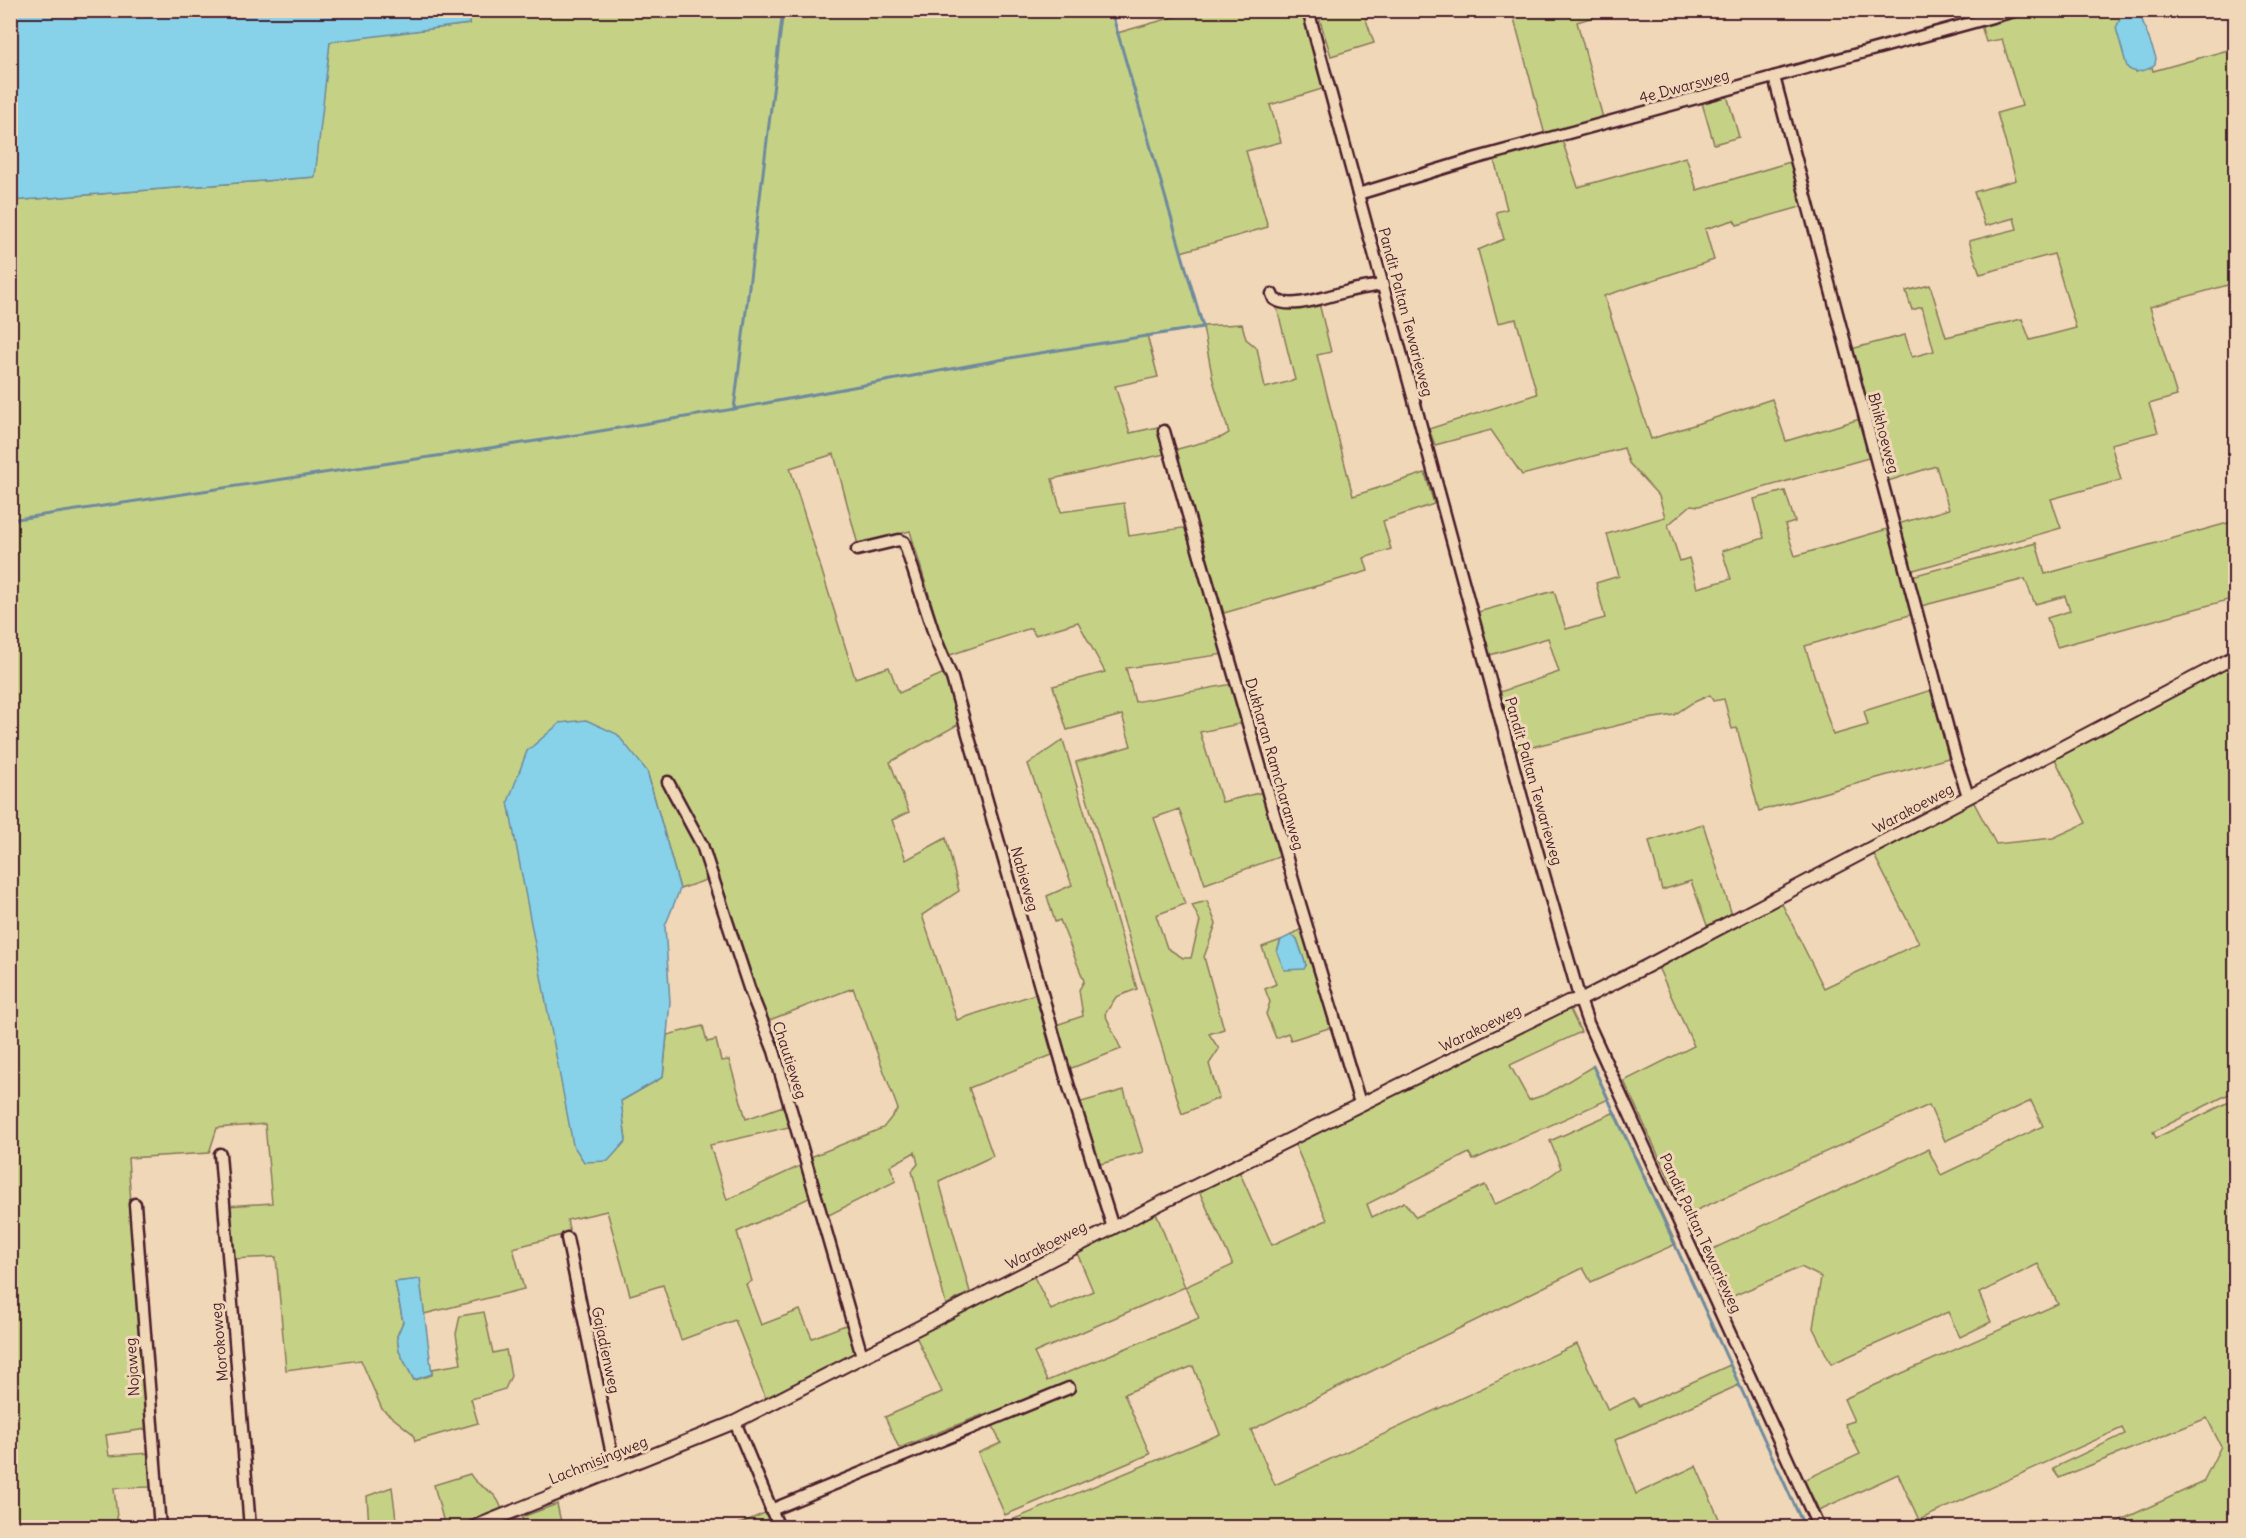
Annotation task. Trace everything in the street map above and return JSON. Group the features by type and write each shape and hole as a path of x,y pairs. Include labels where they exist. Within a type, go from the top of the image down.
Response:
{"street":[{"name":"Pandit Paltan Tewarieweg","path":"1308,10 1522,798 1580,1000 1588,1023 1819,1527"},
{"name":"4e Dwarsweg","path":"1358,194 1477,158 2018,10"},
{"name":"Bhikhoeweg","path":"1774,77 1956,759 1968,796"},
{"path":"1272,294 1279,303 1293,303 1382,285"},
{"name":"Dukharan Ramcharanweg","path":"1164,431 1297,894 1360,1103"},
{"name":"Nabieweg","path":"857,550 902,540 936,640 952,678 1065,1074 1113,1228"},
{"name":"Warakoeweg","path":"735,1422 1360,1103 1568,1002 1580,1000 2235,656"},
{"name":"Chautieweg","path":"668,782 702,845 749,988 774,1051 862,1356"},
{"name":"Morokoweg","path":"220,1154 250,1527"},
{"name":"Nojaweg","path":"135,1204 159,1527"},
{"name":"Gajadienweg","path":"567,1238 615,1469"},
{"path":"771,1510 1068,1388"},
{"path":"735,1422 779,1527"},
{"name":"Lachmisingweg","path":"472,1527 735,1422"}],"green space":[{"path":"1111,10 1117,33 1195,11 1304,11 1325,88 1270,105 1281,142 1246,151 1268,227 1181,252 1203,326 1242,324 1246,339 1257,348 1265,388 1295,380 1277,308 1319,303 1331,352 1317,355 1353,496 1425,473 1434,504 1383,521 1391,549 1364,558 1368,571 1224,613 1174,450 1229,433 1213,380 1203,327 1147,335 1158,377 1115,386 1130,433 1158,427 1165,454 1052,479 1061,512 1124,503 1129,536 1189,527 1225,654 1126,668 1135,702 1232,684 1244,723 1200,732 1222,802 1263,792 1281,856 1205,884 1179,809 1154,818 1185,904 1156,915 1167,948 1183,958 1191,958 1200,921 1192,905 1207,901 1216,924 1204,957 1224,1029 1209,1034 1219,1049 1209,1064 1219,1098 1182,1114 1076,762 1131,746 1122,715 1067,730 1053,686 1105,672 1078,622 1035,635 1031,628 947,656 910,531 858,545 834,454 790,468 855,678 889,667 899,693 944,673 961,723 890,762 909,812 892,820 906,860 946,838 959,891 922,915 957,1020 1035,994 1052,1055 969,1088 993,1156 939,1181 970,1292 946,1305 912,1171 918,1164 915,1152 890,1166 896,1181 827,1216 808,1158 883,1128 898,1109 853,988 767,1021 708,843 670,777 700,847 709,879 680,889 647,771 560,723 626,1141 621,1101 663,1077 667,1035 703,1026 707,1042 716,1040 721,1061 729,1060 746,1119 783,1106 789,1127 710,1145 727,1200 802,1165 811,1197 737,1232 752,1281 746,1284 761,1325 800,1310 812,1338 848,1324 857,1353 766,1399 735,1320 681,1340 663,1285 630,1295 607,1211 567,1220 570,1233 513,1248 524,1289 424,1314 420,1280 395,1282 403,1322 397,1336 399,1351 414,1380 432,1375 432,1369 461,1364 456,1334 460,1316 484,1312 493,1353 506,1350 511,1376 505,1389 471,1399 478,1423 415,1441 413,1434 382,1409 361,1360 286,1370 276,1257 231,1259 227,1206 272,1203 265,1124 217,1128 209,1153 128,1158 146,1429 106,1435 109,1456 149,1453 151,1487 114,1488 118,1527 11,1528 11,201 314,177 330,41 469,24 471,11"},
{"path":"1317,11 1363,11 1374,43 1331,56"},
{"path":"1512,11 1613,11 1577,22 1603,118 1545,135"},
{"path":"2036,11 2165,11 2141,17 2137,14 2136,72 2152,67 2153,71 2235,48 2235,283 2150,307 2177,396 2149,404 2158,432 2111,444 2121,480 2051,499 2061,528 1910,571 1898,524 1949,509 1936,466 1888,481 1851,349 1905,335 1912,357 1934,351 1922,307 1912,310 1906,291 1930,285 1946,337 2022,319 2030,340 2076,328 2054,254 1980,274 1969,241 2017,229 2014,218 1985,226 1974,192 2016,180 1997,113 2022,106 2002,39 1986,42 1981,25"},
{"path":"1727,95 1739,137 1714,144 1702,103"},
{"path":"1562,140 1578,187 1686,157 1697,190 1790,162 1804,206 1737,225 1734,220 1705,229 1714,260 1604,296 1651,439 1772,399 1786,441 1860,419 1872,457 1699,506 1691,505 1668,525 1680,561 1689,558 1697,588 1731,579 1722,551 1764,538 1754,499 1785,491 1795,522 1785,525 1795,556 1891,528 1913,614 1805,646 1833,735 1868,725 1864,711 1932,690 1952,757 1759,811 1737,728 1732,729 1724,699 1713,701 1710,695 1674,715 1635,721 1516,751 1500,692 1559,672 1548,638 1490,655 1478,612 1554,591 1566,629 1605,618 1596,583 1619,576 1607,534 1665,517 1659,496 1629,463 1624,448 1522,475 1491,430 1435,445 1429,429 1537,394 1516,319 1498,323 1478,250 1504,239 1496,212 1507,209 1494,159"},
{"path":"2235,521 2235,598 2057,647 2047,618 2070,611 2065,596 2035,604 2025,579 1921,606 1912,576 2036,543 2045,574"},
{"path":"2235,661 2235,1091 2153,1132 2156,1138 2235,1099 2235,1527 2106,1527 2203,1482 2221,1446 2207,1418 2059,1478 2053,1468 2125,1434 2122,1428 1919,1520 1898,1474 1819,1510 1804,1480 1860,1454 1845,1424 1854,1421 1844,1399 2058,1304 2038,1264 1979,1293 1991,1322 1960,1337 1948,1312 1831,1364 1813,1328 1821,1277 1801,1267 1724,1300 1702,1254 1928,1149 1941,1175 2043,1126 2031,1101 1945,1141 1929,1105 1686,1215 1624,1081 1694,1046 1657,965 1780,900 1824,988 1919,943 1874,855 1973,801 1996,844 2053,838 2086,823 2054,757"},
{"path":"1063,740 1137,989 1116,997 1105,1014 1121,1049 1069,1069 1056,1025 1083,1016 1079,990 1084,981 1060,920 1055,922 1047,896 1072,885 1028,764"},
{"path":"1703,824 1732,915 1708,928 1691,881 1662,890 1649,841"},
{"path":"1303,928 1332,1027 1291,1040 1288,1033 1276,1038 1266,1014 1270,1002 1265,989 1276,984 1262,947 1281,940 1277,952 1306,965 1297,939 1291,935"},
{"path":"1562,1009 1570,1010 1581,1032 1510,1065 1529,1100 1547,1094 1593,1066 1609,1099 1473,1160 1469,1153 1367,1204 1372,1217 1404,1202 1416,1217 1485,1185 1494,1204 1512,1197 1561,1168 1550,1141 1615,1112 1676,1244 1591,1282 1583,1268 1251,1430 1275,1485 1577,1344 1608,1410 1634,1398 1639,1406 1730,1365 1739,1385 1615,1440 1636,1494 1696,1466 1723,1528 995,1527 1220,1434 1193,1366 1124,1394 1150,1454 1005,1515 978,1453 1001,1443 993,1426 987,1428 982,1415 899,1448 885,1417 942,1392 915,1334 1033,1275 1051,1310 1093,1291 1077,1253 1156,1213 1185,1287 1233,1265 1199,1191 1239,1171 1272,1245 1327,1220 1294,1142","holes":["1185,1287 1199,1318 1047,1381 1034,1353"]},
{"path":"1124,1090 1143,1152 1097,1165 1078,1103"},
{"path":"470,1474 495,1497 502,1510 455,1527 445,1527 434,1485"},
{"path":"392,1487 397,1527 369,1527 367,1496"},
{"path":"557,1504 562,1527 524,1527 522,1517"},
{"path":"767,1512 774,1528 730,1528"}],"water":[{"path":"11,10 471,11 469,24 330,42 315,177 11,201"},
{"path":"2137,13 2141,17 2156,58 2155,64 2145,70 2133,71 2127,67 2116,28 2120,19"},
{"path":"586,720 617,734 647,771 680,889 665,926 670,1002 663,1077 621,1101 626,1141 608,1161 584,1162 573,1145 508,802 527,751 560,723"},
{"path":"1291,935 1297,939 1306,965 1304,969 1284,970 1277,952 1281,940"},
{"path":"420,1279 432,1374 414,1380 399,1351 397,1336 403,1322 395,1282"}],"waterway":[{"path":"734,409 783,10"},
{"path":"10,520 576,435 734,409 1021,356 1203,327 1111,10"},
{"path":"1593,1066 1805,1528"}]}
